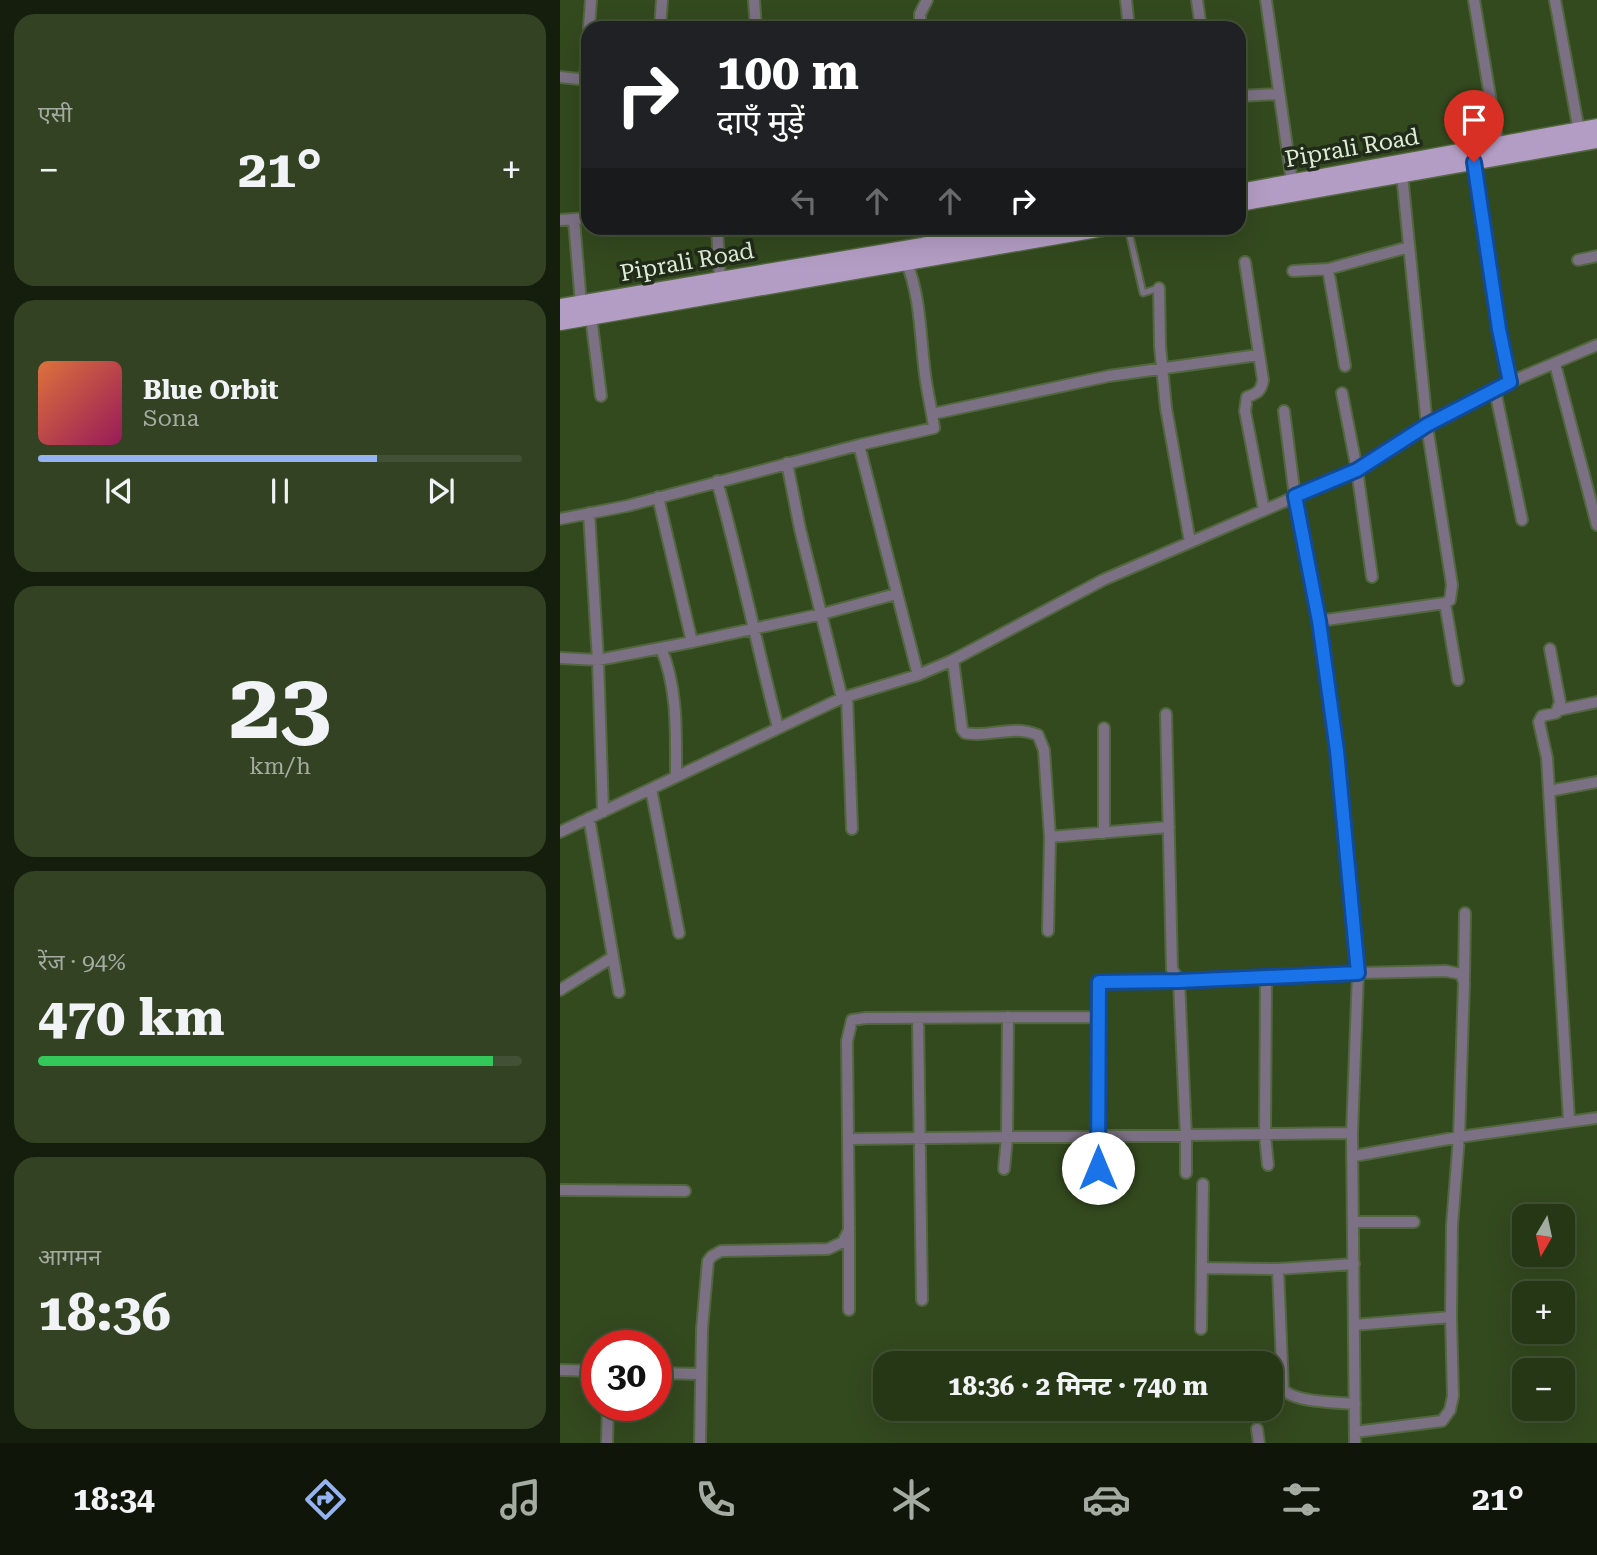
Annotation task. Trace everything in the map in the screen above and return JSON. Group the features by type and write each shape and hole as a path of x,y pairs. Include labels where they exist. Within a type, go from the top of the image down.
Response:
{"main road":[{"name":"Piprali Road","path":"1246,190 1597,127"},
{"path":"1246,202 1597,140"},
{"path":"560,322 1061,235"},
{"name":"Piprali Road","path":"560,307 720,280 927,236"}],"street":[{"path":"590,21 591,0"},
{"path":"660,21 662,0"},
{"path":"754,0 756,21"},
{"path":"920,21 920,14 927,0"},
{"path":"1126,0 1128,21"},
{"path":"1197,0 1200,21"},
{"path":"1266,0 1292,182"},
{"path":"1474,0 1498,144"},
{"path":"1555,0 1579,131"},
{"path":"560,77 581,79"},
{"path":"1246,96 1279,94"},
{"path":"1474,162 1499,329 1510,382"},
{"path":"1319,621 1451,600 1452,585 1427,425 1402,174"},
{"path":"560,220 581,219"},
{"path":"574,220 581,303"},
{"path":"717,235 720,280"},
{"path":"1293,271 1328,269 1409,247"},
{"path":"1578,260 1597,256"},
{"path":"560,519 934,428 925,378 917,300 913,278 906,261"},
{"path":"1245,262 1263,380 1262,389 1247,397 1245,411 1264,510"},
{"path":"1328,269 1345,366"},
{"path":"1159,288 1166,408 1190,542"},
{"path":"591,317 601,396"},
{"path":"560,832 844,697 918,675 953,660 1103,580 1357,470 1427,425 1510,382 1597,345"},
{"path":"932,414 1109,376 1258,355"},
{"path":"1555,365 1597,525"},
{"path":"1495,390 1522,520"},
{"path":"1342,393 1357,470 1372,577"},
{"path":"1284,411 1295,496 1319,621 1337,751 1358,973 1352,1133 1355,1438 1443,1421 1454,1396 1452,1224 1459,1136 1465,913"},
{"path":"859,445 918,675"},
{"path":"787,463 800,529 844,697 852,829"},
{"path":"718,481 739,557 753,629 778,728"},
{"path":"657,497 692,642"},
{"path":"589,513 598,660 603,812"},
{"path":"560,658 598,660 661,648 822,614 896,594"},
{"path":"1445,603 1458,680"},
{"path":"661,648 667,661 674,694 677,777"},
{"path":"1550,649 1560,702 1559,710"},
{"path":"953,660 961,729 965,733 973,735 1019,729 1038,736 1044,750 1050,837 1048,931"},
{"path":"1569,1120 1547,758 1539,722 1542,716 1559,710 1597,702"},
{"path":"1166,714 1172,969 1179,981 1186,1173"},
{"path":"1104,729 1104,833"},
{"path":"1549,791 1597,782"},
{"path":"651,789 679,933"},
{"path":"589,818 619,992"},
{"path":"1050,837 1169,827"},
{"path":"560,990 613,957"},
{"path":"1098,1168 1099,982 1446,971 1461,974 1464,982"},
{"path":"1266,976 1265,1135 1268,1165"},
{"path":"1004,1169 1007,1138 1008,1017"},
{"path":"849,1310 847,1041 852,1020 1099,1017"},
{"path":"918,1018 922,1300"},
{"path":"1354,1156 1459,1136 1597,1118"},
{"path":"849,1139 1352,1133"},
{"path":"1201,1329 1202,1185"},
{"path":"560,1190 685,1191"},
{"path":"1354,1222 1414,1222"},
{"path":"700,1443 708,1261 721,1251 828,1249 843,1242 849,1230"},
{"path":"1202,1268 1278,1269 1354,1264"},
{"path":"1278,1269 1283,1390 1299,1399 1355,1404"},
{"path":"1354,1325 1451,1317"},
{"path":"560,1370 581,1371"},
{"path":"672,1373 701,1374"},
{"path":"607,1443 608,1421"},
{"path":"1258,1430 1259,1443"}],"lane":[{"path":"1130,235 1143,293 1159,288"}],"route":[{"path":"1098,1168 1099,982 1358,973 1337,751 1319,621 1295,496 1357,470 1427,425 1510,382 1499,329 1474,162"}]}
